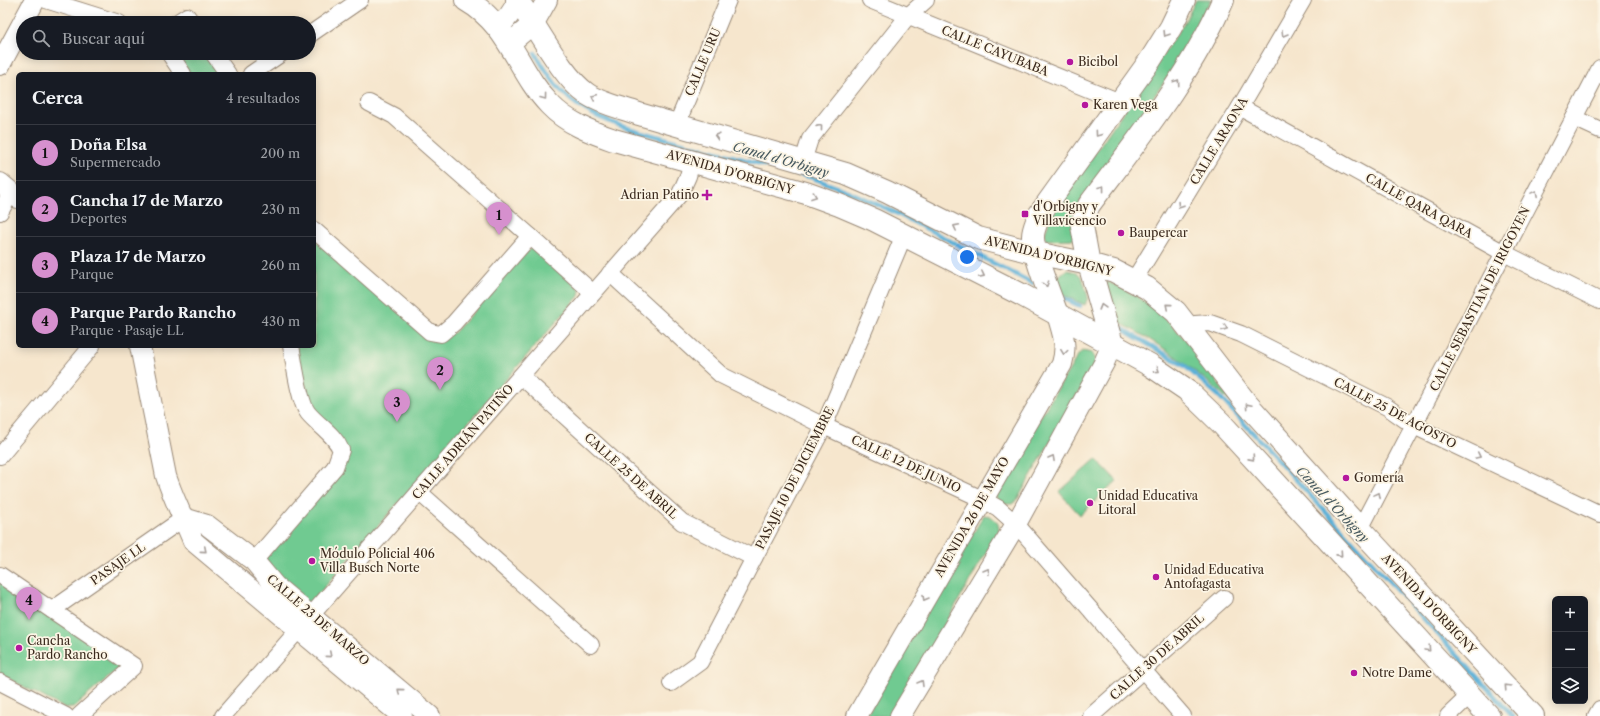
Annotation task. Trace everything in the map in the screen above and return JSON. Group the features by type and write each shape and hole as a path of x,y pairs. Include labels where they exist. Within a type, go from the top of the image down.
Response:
{"main road":[{"name":"AVENIDA D'ORBIGNY","path":"466,0 487,14 504,35 532,82 550,105 569,121 614,140 806,193 839,205 904,235 1057,314 1150,365 1170,378 1206,408 1489,716"},
{"name":"AVENIDA D'ORBIGNY","path":"518,0 572,80 588,94 639,114 846,174 886,192 978,238 1114,271 1147,288 1170,307 1189,328 1247,404 1533,716"},
{"path":"1057,314 1036,253 1033,238 1034,229 1039,215 1151,59 1171,27 1184,0"},
{"path":"1112,344 1089,264 1082,226 1084,217 1089,205 1141,135 1181,77 1201,44 1223,0"}],"street":[{"path":"26,16 35,0"},
{"path":"46,0 97,16"},
{"path":"316,29 360,0"},
{"path":"518,0 506,21 504,35 534,23 547,0"},
{"name":"CALLE URU","path":"677,124 728,0"},
{"name":"CALLE CAYUBABA","path":"870,0 1120,102"},
{"path":"803,161 810,140 908,16 926,0"},
{"name":"CALLE ARAONA","path":"1134,280 1240,107 1303,0"},
{"path":"0,65 16,35"},
{"path":"173,60 181,72"},
{"path":"218,60 227,72"},
{"path":"253,72 271,60"},
{"name":"CALLE SEBASTIAN DE IRIGOYEN","path":"1360,529 1600,68"},
{"path":"369,104 394,116 592,293"},
{"name":"CALLE QARA QARA","path":"1240,107 1504,253 1600,301"},
{"path":"1574,118 1600,130"},
{"name":"CALLE ADRIÁN PATIÑO","path":"223,716 680,194 692,162"},
{"path":"0,212 10,191"},
{"path":"316,232 430,332 441,334 454,322 530,236"},
{"name":"PASAJE 10 DE DICIEMBRE","path":"670,683 700,662 824,426 904,235"},
{"name":"CALLE 12 DE JUNIO","path":"610,274 721,375 824,426 982,499 998,508 1016,524 1183,716"},
{"name":"AVENIDA 26 DE MAYO","path":"857,716 1062,364 1065,353 1065,342 1057,314"},
{"name":"CALLE 25 DE AGOSTO","path":"1189,328 1195,324 1210,323 1241,334 1387,407 1414,426 1600,514"},
{"path":"900,716 1016,524 1104,363 1112,344"},
{"path":"0,456 90,348"},
{"name":"CALLE 23 DE MARZO","path":"140,348 166,476 172,495 184,518 193,541 305,622 430,716"},
{"path":"254,562 335,468 341,450 338,442 307,412 301,397 291,348"},
{"name":"CALLE 25 DE ABRIL","path":"521,376 682,522 754,558"},
{"path":"419,492 591,645"},
{"name":"CALLE 23 DE MARZO","path":"184,518 207,526 254,562 305,622 402,716"},
{"name":"PASAJE LL","path":"52,610 184,518"},
{"path":"0,575 134,666 79,716"},
{"name":"CALLE 30 DE ABRIL","path":"1091,716 1224,598"},
{"path":"0,682 66,716"},
{"path":"1448,716 1470,695"},
{"path":"1596,716 1600,709"}],"green space":[{"path":"1196,0 1211,0 1172,71 1077,207 1075,239 1045,240 1045,233 1050,218 1183,25"},
{"path":"181,60 212,60 220,72 189,72"},
{"path":"316,241 427,336 454,333 528,251 533,248 580,289 579,296 309,605 278,577 265,558 344,459 311,409 296,348 316,348"},
{"path":"1067,270 1076,272 1082,277 1088,297 1085,305 1059,293 1057,283 1059,277"},
{"path":"1105,281 1127,291 1163,316 1193,348 1233,404 1178,358 1148,338 1116,321"},
{"path":"1083,351 1092,353 1095,358 1094,366 1017,500 1012,504 1001,504 994,493 1079,354"},
{"path":"1096,459 1117,481 1080,515 1059,492"},
{"path":"984,515 990,516 995,520 998,524 999,530 892,716 866,716"},
{"path":"0,580 116,660 119,668 73,708 64,708 0,674"}],"waterway":[{"name":"Canal d'Orbigny","path":"535,53 562,92 571,100 591,113 613,123 637,131 810,177 850,192 894,212 1032,283"},
{"name":"Canal d'Orbigny","path":"1063,298 1080,306"},
{"name":"Canal d'Orbigny","path":"1121,328 1185,366 1219,396 1513,716"}],"place":[{"name":"Bicibol","path":"1070,62"},
{"name":"Karen Vega","path":"1085,105"},
{"name":"Adrian Patiño","path":"707,195"},
{"name":"d'Orbigny y Villavicencio","path":"1025,214"},
{"name":"Baupercar","path":"1121,233"},
{"name":"Doña Elsa","path":"499,235"},
{"name":"Cancha 17 de Marzo","path":"440,390"},
{"name":"Plaza 17 de Marzo","path":"397,422"},
{"name":"Gomería","path":"1346,478"},
{"name":"Unidad Educativa Litoral","path":"1090,503"},
{"name":"Módulo Policial 406 Villa Busch Norte","path":"312,561"},
{"name":"Unidad Educativa Antofagasta","path":"1156,577"},
{"name":"Parque Pardo Rancho","path":"29,620"},
{"name":"Cancha Pardo Rancho","path":"19,648"},
{"name":"Notre Dame","path":"1354,673"}]}
